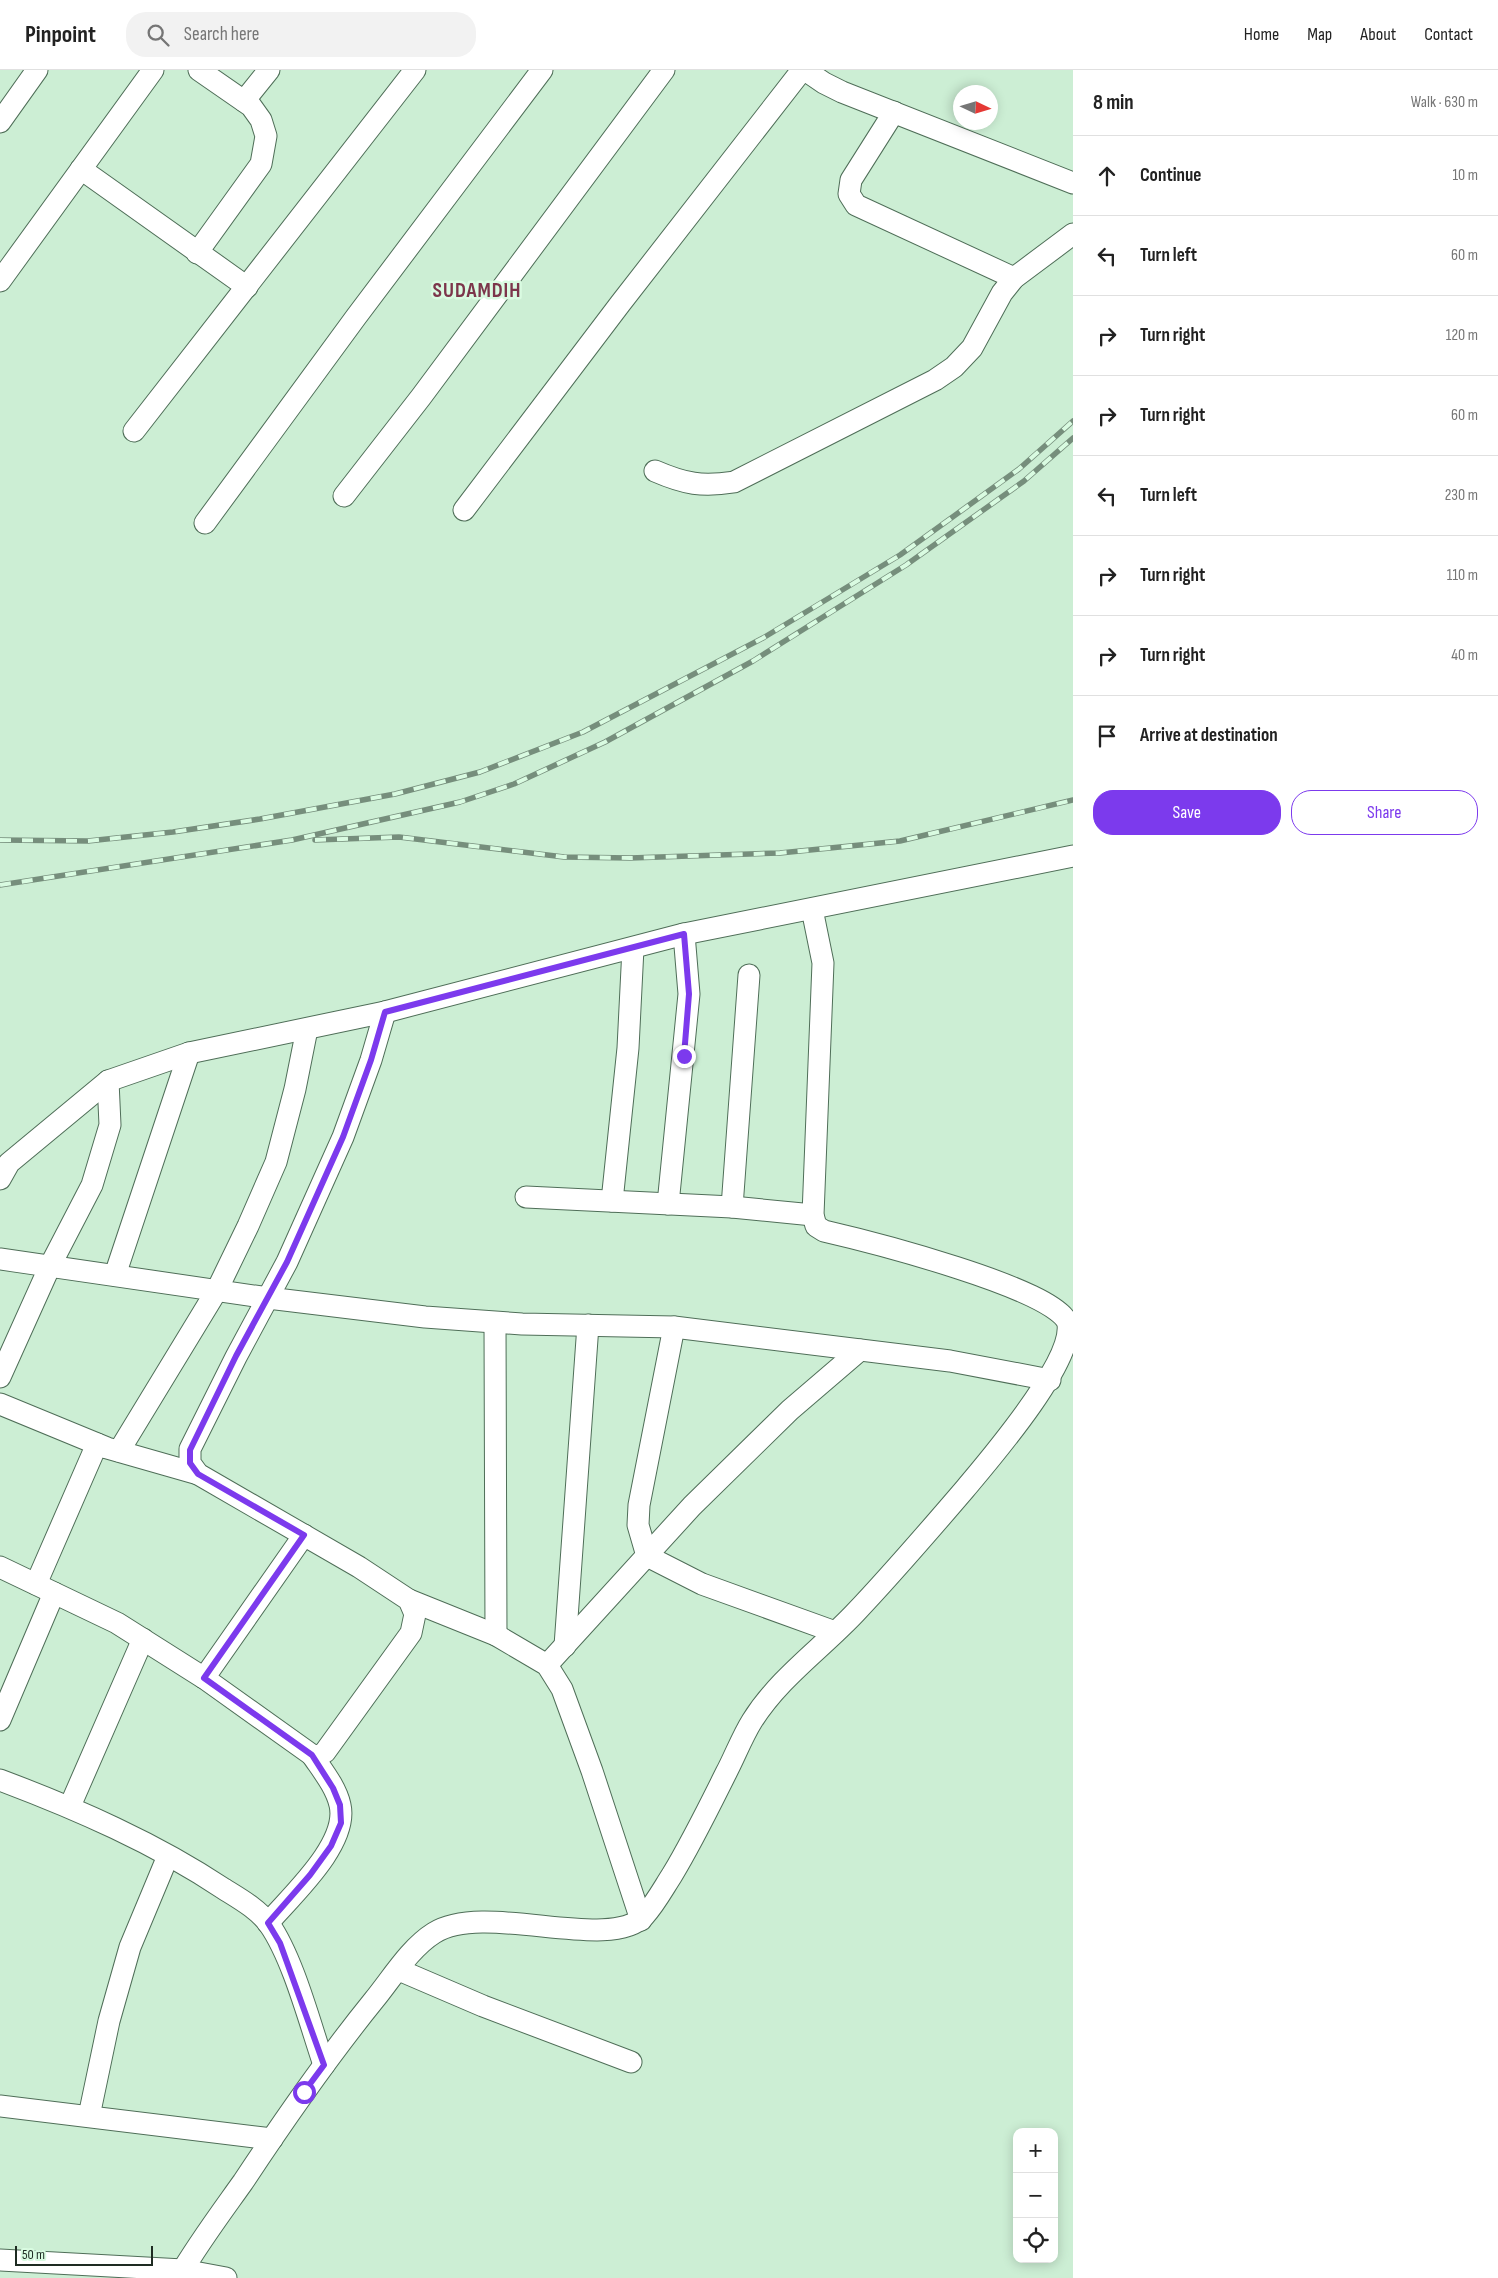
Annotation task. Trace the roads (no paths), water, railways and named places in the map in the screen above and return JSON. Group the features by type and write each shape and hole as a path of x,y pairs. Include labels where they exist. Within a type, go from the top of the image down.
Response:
{"street":[{"path":"0,122 37,70"},
{"path":"2,274 153,70"},
{"path":"198,253 261,164 266,136 261,120 251,106 199,70"},
{"path":"244,101 268,70"},
{"path":"134,431 415,70"},
{"path":"205,523 356,316 542,70"},
{"path":"344,496 422,397 664,70"},
{"path":"464,510 626,296 804,70 836,89 1073,183"},
{"path":"894,112 851,180 849,194 856,204 1014,278"},
{"path":"81,169 247,287"},
{"path":"655,472 683,483 711,486 734,482 935,380 954,367 972,348 1002,293 1014,278 1073,234"},
{"path":"3,1167 108,1081 189,1054 385,1012 684,934 1073,856"},
{"path":"180,2274 324,2065 412,1953 435,1932 462,1923 494,1922 596,1929 627,1927 641,1920 656,1901 683,1856 753,1720 787,1676 852,1616 940,1518 1020,1424 1050,1380 1066,1348 1069,1330 1067,1319 1056,1308 995,1281 902,1251 824,1231 816,1226 813,1216 823,964 812,909"},
{"path":"668,1204 689,994 684,934"},
{"path":"612,1201 628,1048 633,948"},
{"path":"732,1207 749,975"},
{"path":"198,1474 190,1463 190,1450 287,1262 343,1137 371,1060 385,1012"},
{"path":"119,1451 218,1290 276,1162 295,1089 307,1029"},
{"path":"115,1276 189,1054"},
{"path":"0,1377 50,1266 92,1185 103,1154 110,1125 108,1081"},
{"path":"526,1197 732,1207 813,1216"},
{"path":"0,1259 268,1298 425,1317 495,1323 674,1327 950,1361 1050,1380"},
{"path":"495,1323 496,1635"},
{"path":"565,1646 588,1325"},
{"path":"674,1327 639,1505 638,1525 647,1556 702,1584 835,1632"},
{"path":"547,1665 692,1506 790,1410 860,1350"},
{"path":"0,1404 97,1444 198,1474 359,1567 409,1600 496,1635 547,1665 562,1689 592,1771 641,1920"},
{"path":"0,1720 97,1444"},
{"path":"204,1678 304,1535"},
{"path":"0,1568 117,1623 204,1678 312,1755 333,1788 340,1805 341,1823 331,1846 310,1875 268,1923"},
{"path":"312,1755 319,1756 325,1752 411,1633 415,1614 409,1600"},
{"path":"70,1806 143,1639"},
{"path":"0,1780 70,1806 168,1856 214,1882 249,1905 268,1923 280,1943 324,2065"},
{"path":"89,2116 109,2021 130,1947 168,1856"},
{"path":"398,1970 483,2006 631,2062"},
{"path":"0,2106 272,2139"},
{"path":"0,2260 226,2278"}],"railway":[{"path":"0,840 88,841 173,832 260,819 395,794 480,772 583,732 763,638 900,555 1019,469 1073,421"},
{"path":"0,885 292,840 460,802 514,784 605,742 753,661 906,565 1024,481 1073,438"},
{"path":"315,840 399,837 564,857 630,858 780,853 900,841 1073,800"}],"district":[{"name":"SUDAMDIH","path":"477,290"}]}
